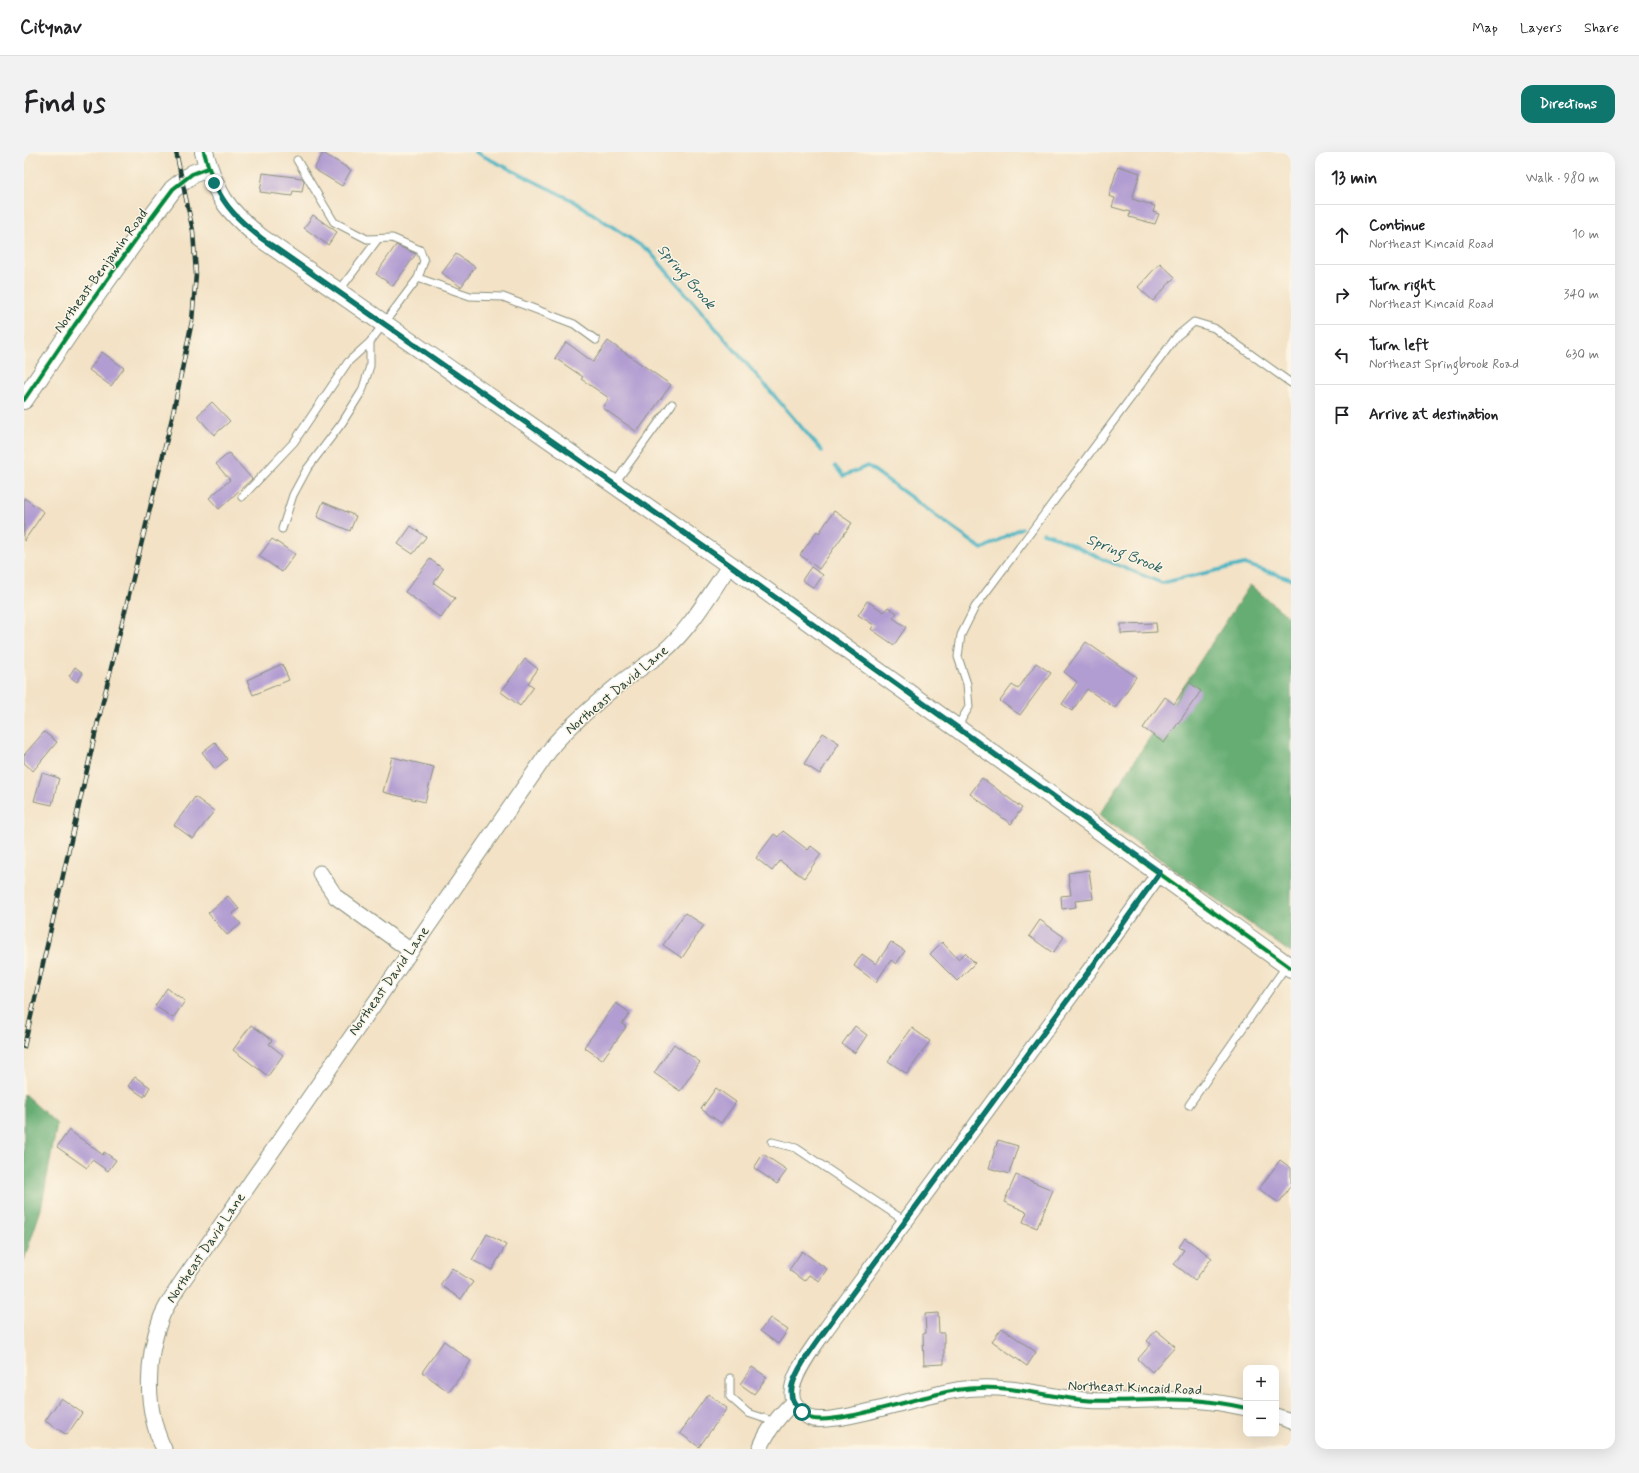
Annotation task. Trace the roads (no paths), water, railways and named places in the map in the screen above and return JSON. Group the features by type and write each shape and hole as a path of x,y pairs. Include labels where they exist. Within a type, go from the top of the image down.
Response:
{"street":[{"path":"206,160 220,196 230,210 261,238 730,565 1289,966"},
{"name":"Northeast Benjamin Road","path":"24,400 83,314 173,189 192,174 206,160"},
{"name":"Northeast David Lane","path":"164,1449 151,1411 149,1379 153,1348 161,1317 179,1286 554,744 584,714 676,639 688,625 730,565"},
{"path":"760,1449 769,1430 793,1402 791,1391 795,1377 829,1325 1096,962 1160,872"},
{"path":"320,874 336,897 411,951"},
{"name":"Northeast Kincaid Road","path":"793,1402 802,1412 811,1418 832,1419 863,1413 934,1395 979,1388 1016,1390 1084,1400 1193,1400 1243,1407"},
{"path":"1279,1417 1291,1421"}],"lane":[{"path":"242,497 294,442 348,362 370,342 418,278 424,261 420,250 392,238 367,239 334,222 297,160"},
{"path":"338,292 378,239"},
{"path":"418,278 470,296 503,297 574,324 596,340"},
{"path":"957,728 969,707 967,684 958,657 960,636 975,607 1177,336 1194,322 1214,328 1291,383"},
{"path":"282,529 293,495 307,469 342,423 362,391 370,366 370,342"},
{"path":"614,484 672,404"},
{"path":"1189,1105 1289,966"},
{"path":"772,1142 796,1148 905,1221"},
{"path":"730,1378 730,1397 748,1413 775,1422"}],"waterway":[{"name":"Spring Brook","path":"475,152 572,200 649,251 822,451"},
{"name":"Spring Brook","path":"835,466 843,476 868,466 982,549 1021,528"},
{"name":"Spring Brook","path":"1043,533 1162,583 1244,564 1291,579"}],"railway":[{"path":"24,1047 97,726 172,418 192,321 196,274 193,231 176,152"}]}
